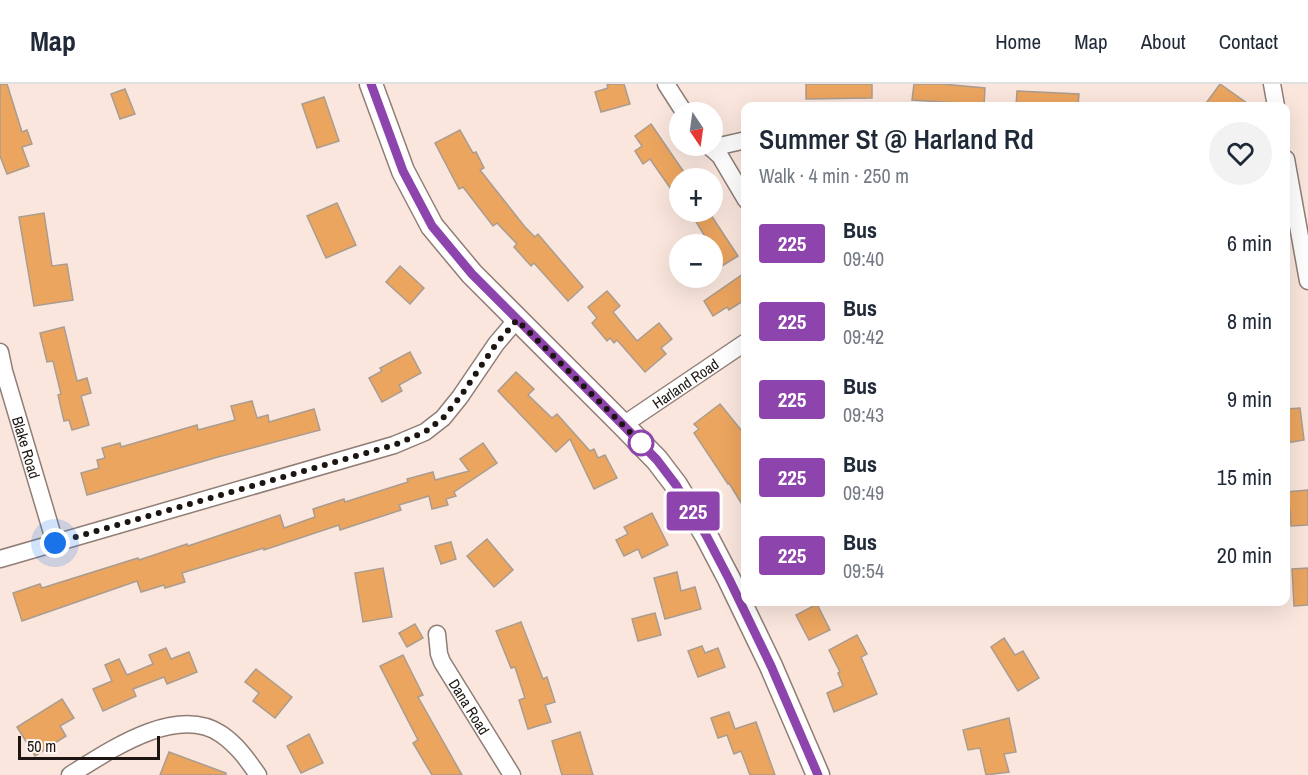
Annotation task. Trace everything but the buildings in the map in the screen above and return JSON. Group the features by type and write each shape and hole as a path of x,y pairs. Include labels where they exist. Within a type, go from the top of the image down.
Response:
{"street":[{"path":"371,84 403,171 432,226 472,274 657,460 676,485 706,535 741,606"},
{"path":"666,84 678,102"},
{"path":"1272,84 1275,102"},
{"path":"723,144 741,141"},
{"path":"720,156 741,192"},
{"path":"1290,181 1308,282"},
{"path":"0,559 394,445 425,432 443,418 496,344 517,320"},
{"name":"Harland Road","path":"623,425 741,345"},
{"name":"Blake Road","path":"0,352 55,543"},
{"path":"741,606 771,666 818,775"},
{"name":"Dana Road","path":"437,634 442,662 512,775"},
{"path":"70,775 105,753 152,731 183,723 201,725 220,733 241,751 258,775"}],"bus line":[{"name":"225","path":"371,84 403,171 432,226 472,274 657,460 690,506 741,604"},
{"name":"225","path":"742,606 771,666 818,775"}],"route":[{"path":"55,543 394,445 425,432 443,418 496,344 517,320 646,448 641,443"}]}
